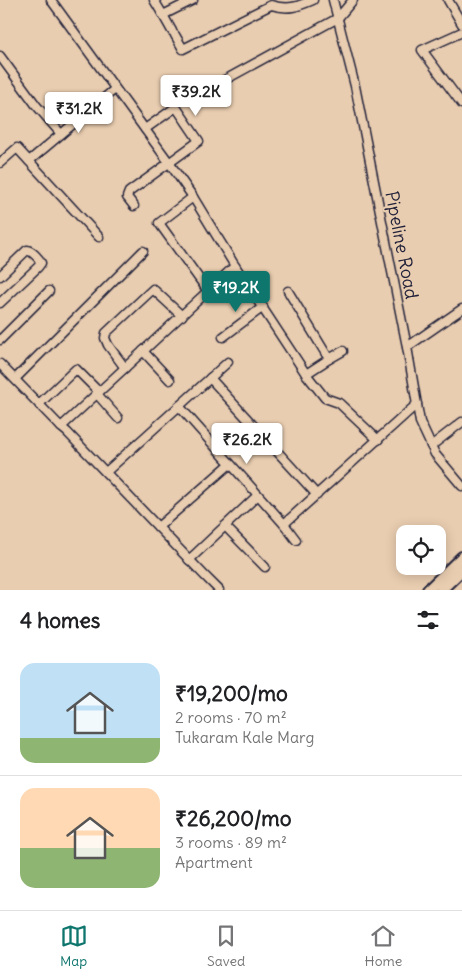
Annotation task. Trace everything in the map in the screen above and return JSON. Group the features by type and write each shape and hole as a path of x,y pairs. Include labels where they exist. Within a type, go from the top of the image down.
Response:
{"main road":[{"path":"428,590 462,557"},
{"path":"441,590 462,570"}],"street":[{"path":"51,0 193,197 235,266 306,374 325,398 339,403 378,440"},
{"path":"154,0 183,49 271,5 290,8 312,0"},
{"path":"163,15 193,0"},
{"name":"Pipeline Road","path":"333,0 355,86 420,422 435,454 462,486"},
{"path":"221,82 338,18 354,0"},
{"path":"448,0 462,24"},
{"path":"462,32 422,50 462,104"},
{"path":"0,56 36,105 61,134"},
{"path":"29,161 115,89"},
{"path":"134,206 127,197 129,192 199,141 176,107 145,129"},
{"path":"0,163 17,148 99,237"},
{"path":"193,197 160,223 208,291"},
{"path":"0,276 27,250 31,251 40,261 38,267 0,303"},
{"path":"15,379 143,251"},
{"path":"61,427 235,266"},
{"path":"125,368 108,345 105,338 106,333 153,289 182,316"},
{"path":"0,340 48,291"},
{"path":"288,291 329,358"},
{"path":"223,338 263,307"},
{"path":"407,347 462,308"},
{"path":"306,374 343,351"},
{"path":"143,352 170,380"},
{"path":"106,472 228,362"},
{"path":"0,364 220,590"},
{"path":"39,404 76,369 118,418"},
{"path":"210,378 317,495"},
{"path":"284,524 417,404"},
{"path":"178,406 284,524 296,540"},
{"path":"431,446 462,422"},
{"path":"158,527 230,464"},
{"path":"189,560 258,495"},
{"path":"225,526 265,567"}]}
